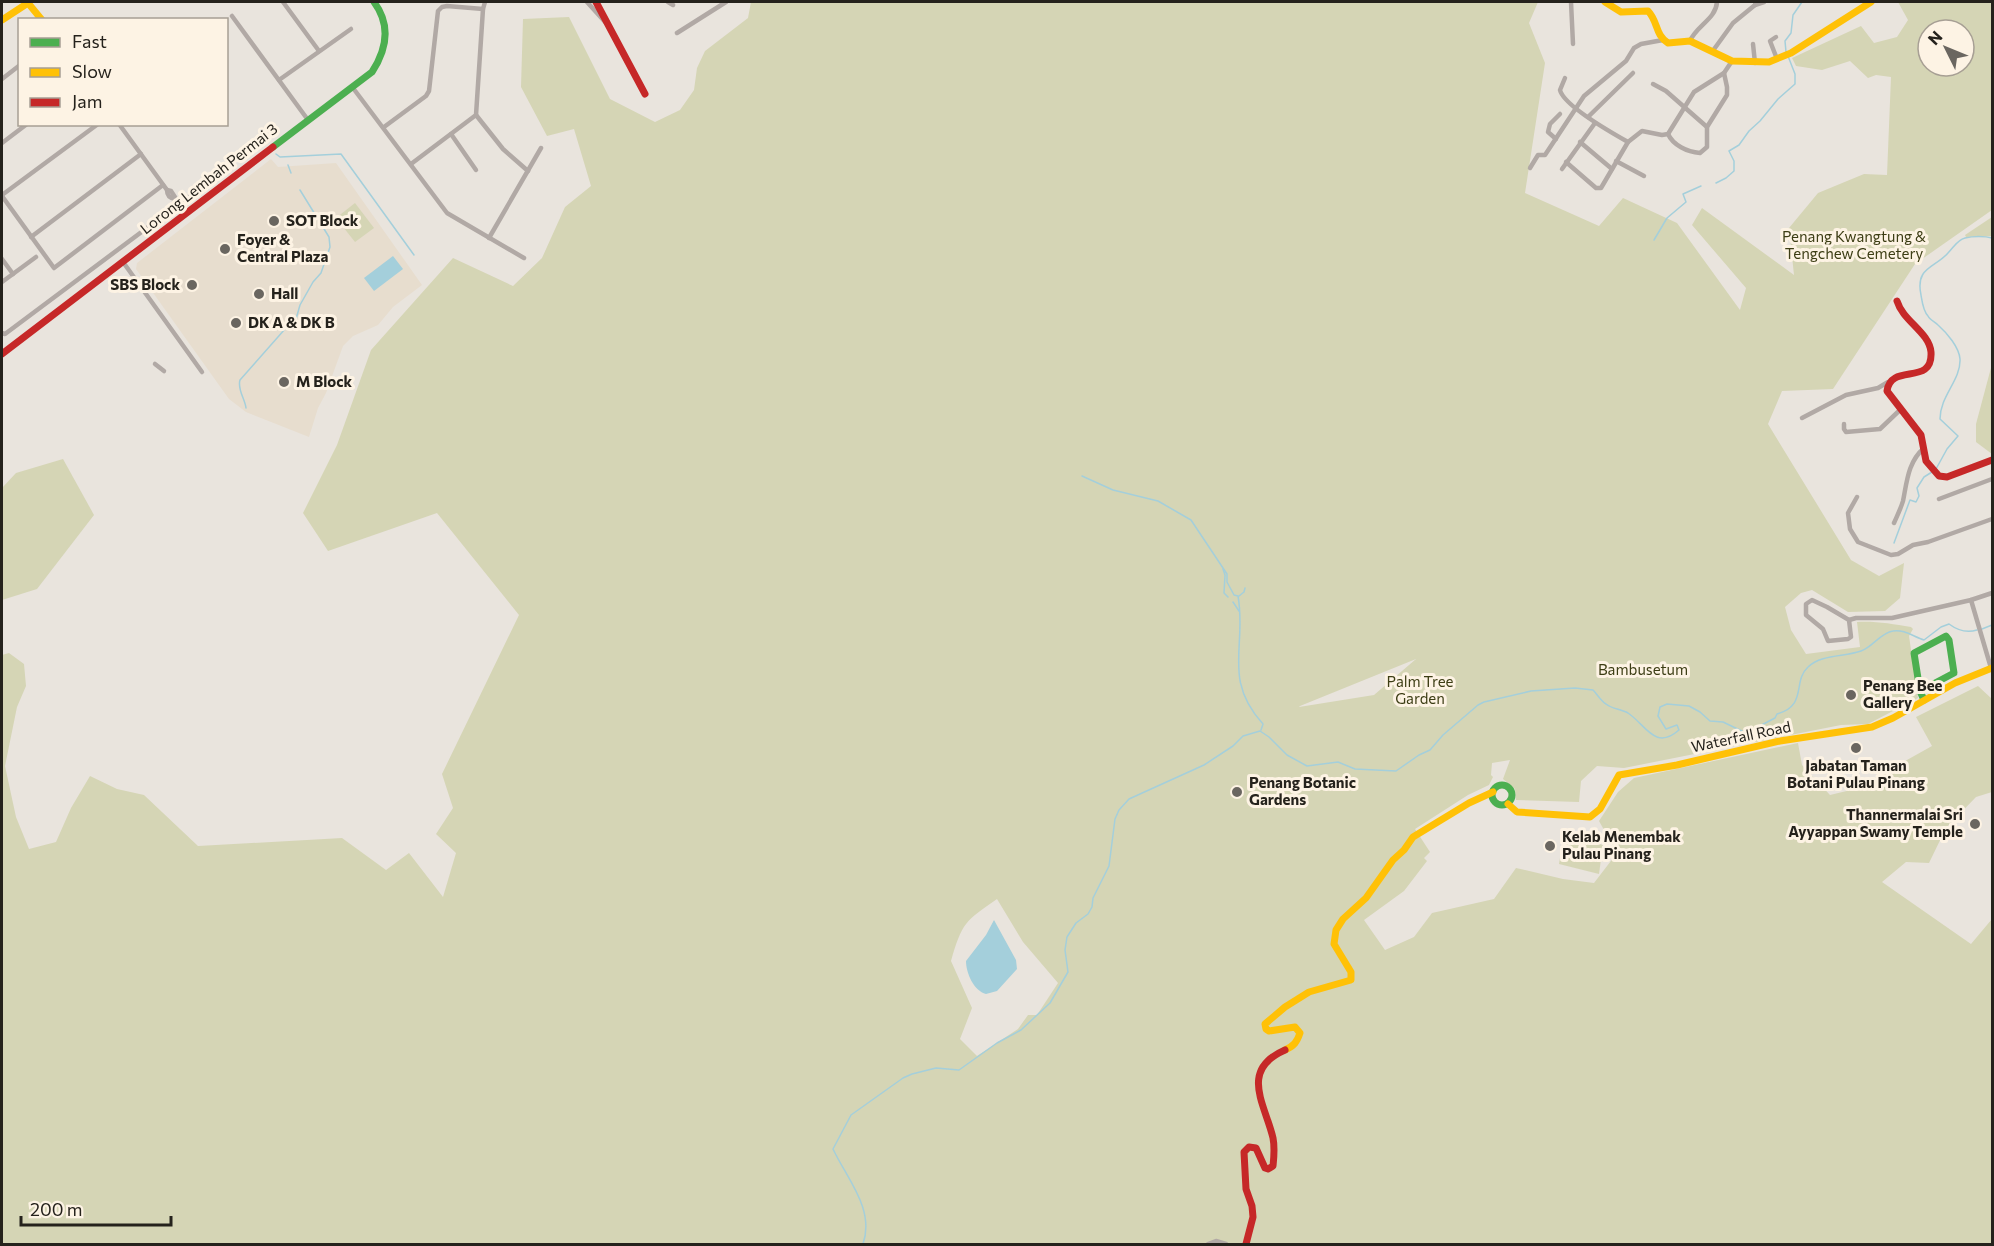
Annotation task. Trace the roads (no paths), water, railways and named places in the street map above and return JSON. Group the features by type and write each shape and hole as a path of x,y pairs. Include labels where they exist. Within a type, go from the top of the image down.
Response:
{"street":[{"name":"Lorong Lembah Permai 3","path":"2,354 372,72 382,55 386,33 382,15 374,2"},
{"path":"485,2 476,115 503,149 528,171"},
{"path":"587,2 610,27"},
{"path":"596,2 645,94"},
{"path":"1571,2 1573,44"},
{"path":"1605,2 1622,12 1644,10 1651,12 1663,40 1668,43 1690,41 1732,61 1755,63 1769,62 1791,53 1871,2"},
{"path":"1690,41 1695,32 1715,12 1717,2"},
{"path":"1712,52 1733,23 1755,3 1764,2"},
{"path":"2,21 26,3 30,4 40,18"},
{"path":"283,3 319,51"},
{"path":"677,33 721,3"},
{"path":"384,127 426,96 429,91 436,15 442,7 483,9"},
{"path":"232,16 308,120"},
{"path":"279,80 351,29"},
{"path":"1776,37 1770,41 1780,58"},
{"path":"1530,168 1538,155 1545,155 1584,96 1626,61 1634,48 1641,44 1663,40"},
{"path":"1753,44 1755,63"},
{"path":"1566,162 1598,189 1602,187 1628,142 1642,131 1668,134 1694,92 1724,73 1732,61"},
{"path":"2,79 18,67"},
{"path":"1588,117 1633,73"},
{"path":"1668,134 1672,143 1689,151 1700,153 1707,147 1707,127 1727,95 1724,73"},
{"path":"1565,78 1560,93 1595,123 1628,142"},
{"path":"1653,84 1684,106 1707,127"},
{"path":"353,88 447,213 524,258"},
{"path":"1556,139 1548,132 1548,128 1560,114"},
{"path":"411,164 476,115"},
{"path":"1562,169 1595,123"},
{"path":"2,143 24,126"},
{"path":"95,126 2,195 54,268 165,187"},
{"path":"120,126 186,214"},
{"path":"451,134 476,170"},
{"path":"1580,142 1612,169"},
{"path":"489,238 541,148"},
{"path":"31,237 141,154"},
{"path":"1616,161 1644,176"},
{"path":"2,334 177,202 191,195"},
{"path":"2,282 36,257"},
{"path":"2,259 13,274"},
{"path":"123,262 202,372"},
{"path":"1802,418 1846,395 1878,388 1898,375 1910,376 1926,367 1931,359 1927,342 1902,313 1897,301"},
{"path":"155,364 164,371"},
{"path":"1887,391 1888,382"},
{"path":"1878,388 1887,391 1912,421 1921,435 1926,460 1939,476 1947,477 1992,460"},
{"path":"1844,424 1846,432 1880,429 1901,409"},
{"path":"1894,523 1912,463 1924,448"},
{"path":"1940,499 1992,479"},
{"path":"1857,496 1848,513 1850,529 1858,542 1891,555 1898,554 1913,545 1928,542 1992,519"},
{"path":"1849,620 1851,637 1830,642 1823,629 1806,615 1805,607 1808,602 1815,601 1849,620 1892,618 1971,600 1992,592"},
{"path":"1971,600 1991,665"},
{"path":"1920,691 1953,674 1950,640 1946,636 1913,654 1920,691 1924,700"},
{"name":"Waterfall Road","path":"1508,804 1517,812 1590,817 1597,813 1619,775 1677,765 1780,741 1872,727 1991,665"},
{"path":"1246,1245 1253,1217 1246,1189 1244,1152 1249,1147 1256,1148 1265,1168 1268,1169 1274,1166 1276,1156 1272,1128 1258,1100 1257,1086 1261,1068 1265,1060 1294,1046 1300,1037 1300,1033 1294,1027 1269,1031 1265,1024 1284,1007 1307,992 1351,980 1351,972 1334,944 1336,930 1343,918 1366,898 1392,860 1404,850 1413,837 1468,803 1493,792 1497,787 1507,786 1512,795 1508,804 1502,806 1497,804 1493,798 1493,792"},
{"path":"1208,1245 1216,1241 1226,1245"}],"water":[{"path":"393,256 403,269 374,291 364,278"},
{"path":"994,920 1016,960 1017,969 997,991 986,994 972,981 967,971 966,961 986,935"}],"waterway":[{"path":"1786,52 1785,41 1791,33 1793,15 1802,2"},
{"path":"1716,183 1734,171 1734,161 1729,151 1739,145 1778,99 1795,84 1795,74 1788,56"},
{"path":"276,154 280,157 341,154 414,255"},
{"path":"288,165 291,173"},
{"path":"1654,240 1667,218 1686,202 1683,194 1701,186"},
{"path":"246,408 240,380 296,319 300,305 321,273 330,247 329,237 300,190"},
{"path":"1936,469 1947,449 1958,436 1940,419 1943,403 1957,374 1960,359 1952,341 1925,311 1921,295 1921,279 1923,273 1943,258 1960,240 1975,237 1992,238"},
{"path":"1894,543 1910,500 1916,502 1919,496 1917,488 1924,477 1932,472"},
{"path":"1082,476 1113,490 1158,501 1191,520 1227,574 1227,582 1234,595 1238,596 1239,677 1251,708 1263,724 1261,730"},
{"path":"1223,569 1224,593 1228,597"},
{"path":"1239,596 1245,588"},
{"path":"1233,602 1239,611"},
{"path":"863,1244 866,1231 862,1206 833,1149 851,1115 912,1074 936,1068 959,1070 997,1043 1021,1030 1050,1003 1068,972 1065,950 1067,937 1076,923 1088,914 1093,898 1109,866 1115,819 1119,810 1129,799 1204,765 1233,746 1243,736 1260,731 1287,755 1307,766 1338,762 1355,769 1396,771 1430,750 1443,735 1484,702 1531,691 1575,688 1593,690 1604,703 1628,713 1657,737 1671,736 1679,730 1677,725 1666,729 1658,716 1660,707 1667,704 1689,706 1710,721 1723,722 1746,733 1775,718 1777,714 1793,705 1803,673 1813,663 1861,651 1888,632 1905,632 1924,640 1949,624 1962,630 1977,630"},
{"path":"1982,629 1992,625"}],"place":[{"name":"SOT Block","path":"274,221"},
{"name":"Foyer & Central Plaza","path":"225,249"},
{"name":"SBS Block","path":"192,285"},
{"name":"Hall","path":"259,294"},
{"name":"DK A & DK B","path":"236,323"},
{"name":"M Block","path":"284,382"},
{"name":"Penang Bee Gallery","path":"1851,695"},
{"name":"Jabatan Taman Botani Pulau Pinang","path":"1856,748"},
{"name":"Penang Botanic Gardens","path":"1237,792"},
{"name":"Thannermalai Sri Ayyappan Swamy Temple","path":"1975,824"},
{"name":"Kelab Menembak Pulau Pinang","path":"1550,846"}],"park label":[{"name":"Penang Kwangtung & Tengchew Cemetery","path":"1854,246"},
{"name":"Bambusetum","path":"1643,670"},
{"name":"Palm Tree Garden","path":"1420,690"}]}
